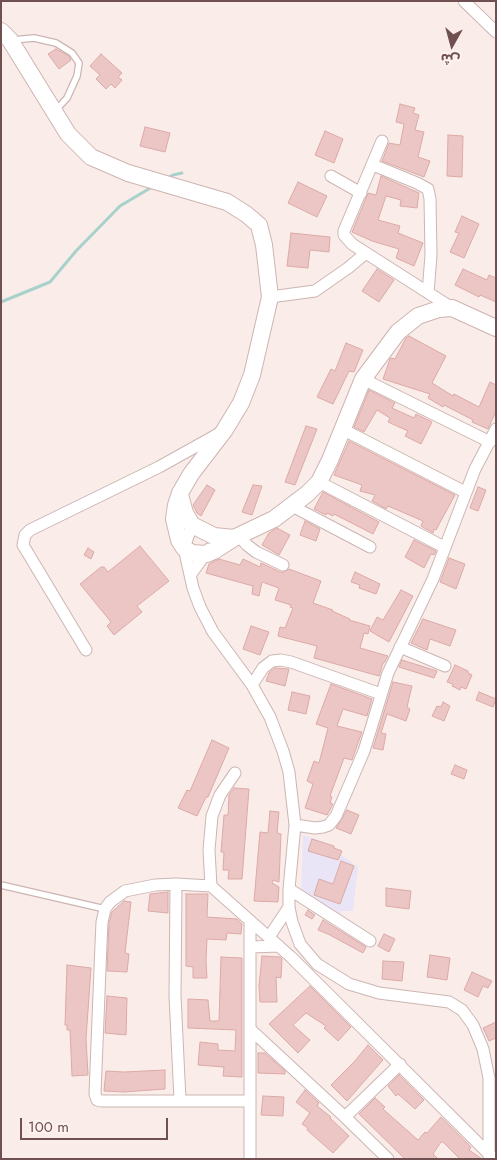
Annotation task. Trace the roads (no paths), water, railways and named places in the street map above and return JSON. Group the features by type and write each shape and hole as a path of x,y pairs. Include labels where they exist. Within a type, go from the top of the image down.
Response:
{"main road":[{"path":"6,36 68,134 91,158 128,173 227,202 259,225 264,245 270,297 252,375 241,403 224,431 191,474 180,493 176,505 174,519 180,540 184,548 192,553 207,554 274,519 319,482 344,430 363,379 398,332 418,316 440,309 452,308 496,328"},
{"path":"180,493 185,513 192,525 214,536 237,537"}],"street":[{"path":"464,1 496,32"},
{"path":"382,141 374,165 344,235 352,244 452,308"},
{"path":"374,165 417,183 428,190 430,199 431,256 428,293"},
{"path":"330,176 361,193"},
{"path":"270,297 315,292 366,253"},
{"path":"363,379 490,442"},
{"path":"295,825 323,828 336,816 364,751 381,694 400,647 432,579 465,492 496,429"},
{"path":"344,430 465,492"},
{"path":"86,650 24,545 25,535 30,530 159,467 224,431"},
{"path":"319,482 444,547"},
{"path":"292,506 370,547"},
{"path":"192,525 184,548 193,588 200,607 213,632 252,685 270,717 283,751 288,772 295,825 288,889 289,907 300,944 317,964 349,984 379,993 450,1002 462,1010 473,1025 483,1049 492,1081 491,1157"},
{"path":"191,574 207,554 214,536"},
{"path":"237,537 256,552 283,565"},
{"path":"400,647 445,666"},
{"path":"252,685 267,664 272,661 281,660 381,694"},
{"path":"211,886 210,850 212,816 220,795 235,773"},
{"path":"176,884 175,996 180,1100"},
{"path":"250,1101 102,1101 96,1098 102,922 105,909 110,902 125,891 155,885 176,884 211,886 221,893 291,957 491,1157"},
{"path":"288,889 370,941"},
{"path":"269,937 289,907"},
{"path":"250,921 250,1159"},
{"path":"291,957 300,944"},
{"path":"250,947 279,946"},
{"path":"250,1029 346,1117 388,1159"},
{"path":"346,1117 400,1064"}],"lane":[{"path":"6,36 34,38 56,43 72,53 79,63 77,76 66,98 55,112"},
{"path":"1,886 105,909"}],"waterway":[{"path":"166,179 182,173"},
{"path":"1,302 50,282 76,251 120,206 152,187"}]}
